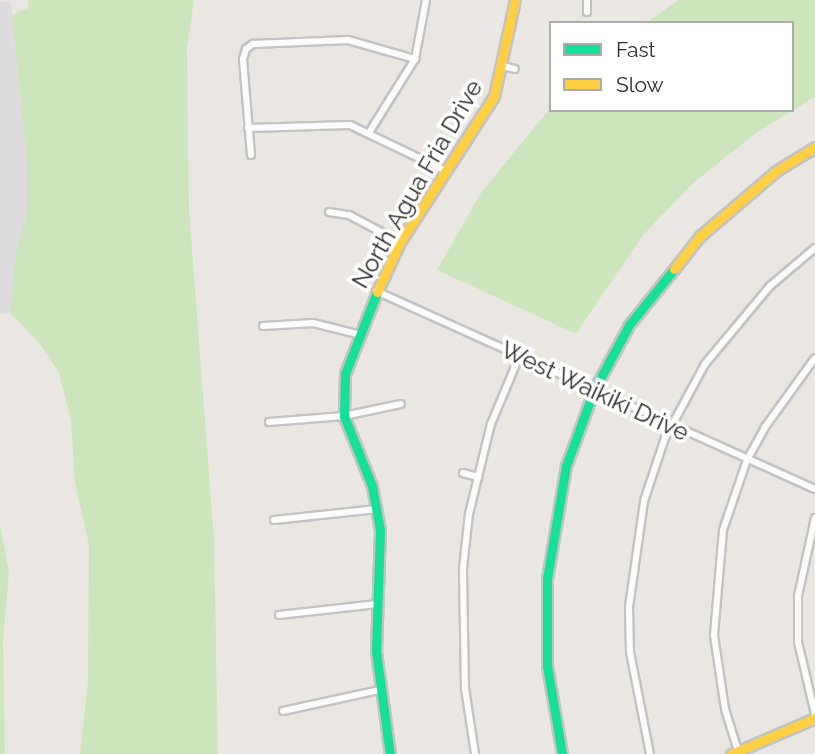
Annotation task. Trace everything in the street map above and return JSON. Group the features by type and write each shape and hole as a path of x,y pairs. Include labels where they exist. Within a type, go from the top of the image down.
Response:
{"street":[{"path":"370,131 415,60 426,0"},
{"name":"North Agua Fria Drive","path":"390,754 379,690 377,509 344,416 345,374 356,334 400,242 444,170 478,125 503,66 516,0"},
{"path":"587,0 587,12"},
{"path":"251,155 246,49 253,44 348,40 415,60"},
{"path":"503,66 515,69"},
{"path":"248,128 330,123 370,131 444,170"},
{"path":"562,754 547,665 547,579 566,466 594,390 629,325 700,236 776,171 815,147"},
{"path":"329,212 349,215 400,242"},
{"path":"650,754 630,652 629,607 644,501 671,426 705,364 740,318 815,248"},
{"name":"West Waikiki Drive","path":"376,291 815,489"},
{"path":"263,326 313,323 356,334"},
{"path":"475,754 462,614 469,514 491,424 519,356"},
{"path":"815,358 777,407 747,460 723,530 713,605 716,665 736,753 815,716 798,642 798,596 815,518"},
{"path":"269,422 344,416 401,404"},
{"path":"463,473 478,477"},
{"path":"274,520 377,509"},
{"path":"279,615 377,604"},
{"path":"283,710 379,690"}],"shaded area":[{"path":"11,1 27,163 27,212 16,252 10,313 0,314 0,2"}],"green space":[{"path":"28,0 194,0 187,48 189,209 214,540 218,754 80,754 88,680 89,545 75,483 71,420 59,373 41,345 10,313 16,252 27,212 27,163 12,15 28,8"},
{"path":"678,0 815,0 815,97 794,110 794,21 649,21"},
{"path":"549,109 549,112 790,112 756,133 692,184 643,235 576,334 437,270 481,193"},
{"path":"0,524 9,573 3,641 5,754 0,754"}],"traffic: fast":[{"path":"562,754 547,665 547,579 566,466 594,390 629,325 674,269"},
{"path":"377,292 345,374 344,416 372,486 380,530 376,651 390,754"}],"traffic: slow":[{"path":"377,292 400,242 494,96 515,0"},
{"path":"674,269 700,236 776,171 815,147"},
{"path":"731,754 815,718"}]}
